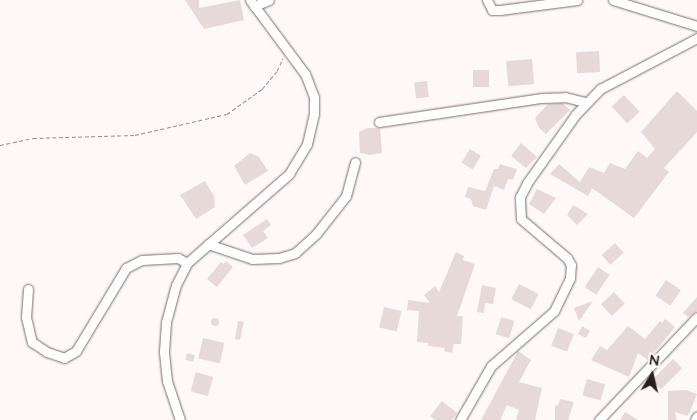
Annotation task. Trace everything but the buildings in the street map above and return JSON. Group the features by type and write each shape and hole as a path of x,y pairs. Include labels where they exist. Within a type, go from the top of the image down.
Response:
{"street":[{"path":"180,420 167,381 164,351 168,312 176,285 187,263 277,186 300,159 314,114 314,97 306,74 252,3 269,0"},
{"path":"487,0 492,10 577,0"},
{"path":"613,0 697,26"},
{"path":"460,420 491,366 540,326 554,310 570,273 567,258 528,228 518,209 527,183 585,102 615,78 672,54 697,38"},
{"path":"380,122 542,98 565,97 585,102"},
{"path":"208,244 252,259 279,258 295,252 326,223 346,196 356,162"},
{"path":"28,289 26,317 32,342 46,352 64,358 76,351 126,268 142,260 178,258 187,263"},
{"path":"599,420 697,317"},
{"path":"695,420 697,416"}],"path":[{"path":"0,145 33,138 135,135 227,114 270,80 282,64 285,48"}]}
